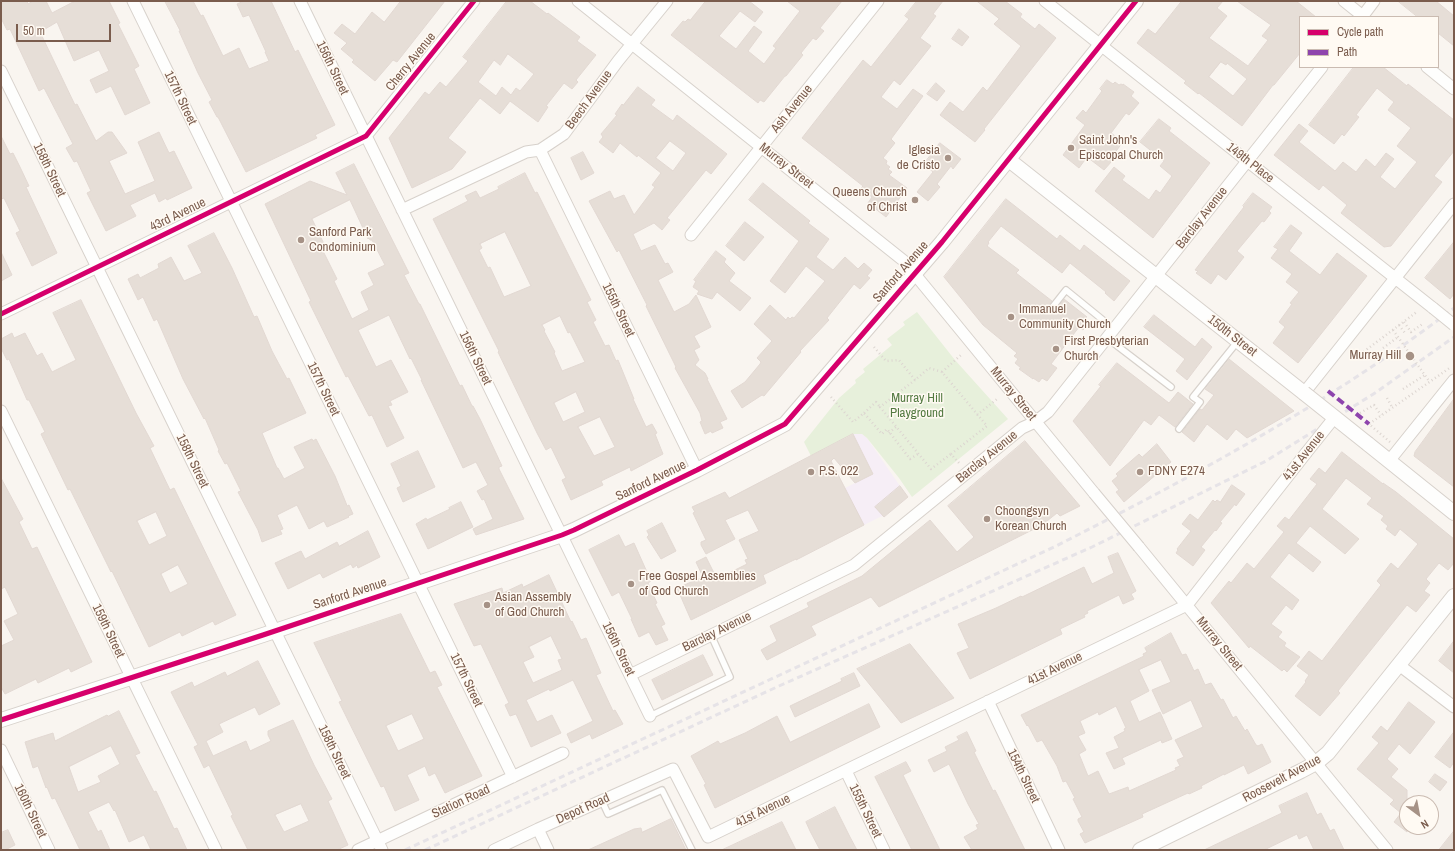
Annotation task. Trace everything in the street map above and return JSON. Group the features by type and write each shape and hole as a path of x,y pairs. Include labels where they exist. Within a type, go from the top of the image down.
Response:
{"street":[{"name":"157th Street","path":"133,1 513,777"},
{"name":"156th Street","path":"300,1 650,716"},
{"name":"Cherry Avenue","path":"366,136 474,1"},
{"name":"Murray Street","path":"578,1 904,260 1035,422 1387,850"},
{"name":"Beech Avenue","path":"402,210 526,152 540,150 564,134 618,61 667,1"},
{"name":"Ash Avenue","path":"691,235 878,1"},
{"name":"149th Place","path":"1046,1 1454,325"},
{"name":"Sanford Avenue","path":"1,720 419,584 562,535 697,470 785,424 915,273 1009,160 1136,1"},
{"path":"1344,1 1362,16"},
{"path":"1364,16 1374,1"},
{"name":"Barclay Avenue","path":"630,675 854,565 1022,428 1035,422 1048,412 1321,68"},
{"path":"1428,68 1454,89"},
{"name":"158th Street","path":"1,71 380,845"},
{"name":"43rd Avenue","path":"1,314 366,136"},
{"name":"155th Street","path":"540,150 697,470"},
{"name":"150th Street","path":"1009,160 1238,340 1454,513"},
{"path":"1304,393 1454,204"},
{"path":"1389,461 1454,380"},
{"name":"159th Street","path":"1,412 216,850"},
{"name":"41st Avenue","path":"708,837 1187,605 1334,418"},
{"name":"Roosevelt Avenue","path":"1140,850 1316,763 1328,753 1454,596"},
{"path":"1399,664 1454,707"},
{"name":"154th Street","path":"988,701 1059,850"},
{"name":"160th Street","path":"1,750 49,850"},
{"name":"Station Road","path":"358,850 380,845 513,777 562,754"},
{"name":"Depot Road","path":"494,850 538,829 673,770 708,837"},
{"name":"155th Street","path":"846,771 884,850"},
{"path":"538,829 548,850"}],"lane":[{"path":"1051,309 1066,290 1114,329"},
{"path":"1107,338 1171,387"},
{"path":"1179,429 1200,402 1193,397 1238,340"},
{"path":"650,716 730,677 711,635"},
{"path":"602,801 608,814 662,790 692,850"}],"path":[{"path":"1354,359 1418,311"},
{"path":"1404,322 1411,332 1424,323"},
{"path":"1399,325 1405,333"},
{"path":"1393,330 1429,381"},
{"path":"1383,348 1398,337"},
{"path":"874,347 886,362 899,360 915,380"},
{"path":"942,372 961,355"},
{"path":"1395,445 1368,424 1451,367"},
{"path":"831,397 853,422 876,402 880,407 896,427 918,454 932,469 987,426 942,372 929,368 880,407"},
{"path":"1404,389 1424,375"},
{"path":"1387,398 1392,407"},
{"path":"977,415 997,399"},
{"path":"1360,413 1374,404 1381,415"},
{"path":"864,413 882,434 887,429 910,459 918,454"},
{"path":"889,433 896,427"},
{"path":"951,454 959,463"}],"shaded area":[{"path":"853,434 862,434 867,438 908,497 883,517 882,516 864,525 833,494 873,474"}],"green space":[{"name":"Murray Hill Playground","path":"917,312 955,360 1008,419 912,497 899,478 867,438 862,434 853,434 811,456 804,442 839,398 856,383 855,380 865,372 863,369 892,345 887,339 905,325 903,322"}],"building":[{"path":"1,1 27,1 28,4 33,1 46,1 52,13 75,1 109,1 120,23 118,24 139,66 134,69 150,103 125,115 111,86 96,93 90,80 109,71 99,50 74,61 57,22 40,32 75,105 77,104 96,141 108,132 112,132 127,153 109,161 125,194 155,181 138,142 159,132 169,153 174,151 192,188 167,200 166,198 159,202 155,193 130,205 136,216 106,231 87,193 91,191 77,161 74,162 66,148 73,144 44,88 39,91 10,29 7,30 1,18"},
{"path":"165,1 193,1 201,16 203,15 223,56 239,48 249,69 269,61 249,15 243,17 237,4 244,1 271,1 295,52 298,50 335,125 315,135 317,138 246,172 209,102 212,100"},
{"path":"401,1 445,1 397,62 393,60 375,81 352,62 354,60 341,49 347,43 334,33 342,24 355,34 372,12 384,22"},
{"path":"507,1 530,1 580,37 577,41 596,55 576,80 578,82 572,89 564,83 546,106 548,107 538,122 510,101 500,114 480,98 448,138 466,152 452,169 412,188 389,138 425,92 429,95 440,82 446,87 468,61 463,57","holes":["508,54 534,74 520,91 516,88 511,95 502,87 496,96 478,82 494,60 500,65"]},
{"path":"706,1 749,1 763,12 755,22 740,11 719,36 736,49 754,26 762,32 748,51 764,64 776,48 773,46 800,11 787,1 842,1 820,28 824,31 816,40 813,38 801,53 803,55 764,102 760,100 758,103 671,35 683,21 685,22 688,19 690,20"},
{"path":"917,1 943,1 933,14 936,16 920,38 931,46 900,85 894,80 881,97 897,109 913,89 923,96 891,139 895,143 883,158 887,161 886,164 890,167 888,169 892,172 889,175 907,188 886,217 868,203 872,197 861,188 863,186 802,138 863,60 871,67 909,19 905,16"},
{"path":"977,1 1005,1 1022,14 1020,17 1035,29 1039,24 1056,38 975,142 940,115 950,102 963,112 983,87 987,91 1021,46 994,24 999,19"},
{"path":"1182,1 1223,1 1217,8 1227,16 1209,38 1248,66 1268,40 1262,36 1271,25 1237,1 1296,1 1315,16 1299,16 1299,54 1273,85 1242,126 1184,83 1186,81 1137,43 1148,29 1155,34","holes":["1221,62 1226,65 1227,63 1247,79 1233,96 1209,77"]},
{"path":"1398,1 1436,1 1454,16 1454,46 1439,34 1439,16 1417,16"},
{"path":"959,29 969,37 962,46 952,39"},
{"path":"1353,68 1384,68 1407,86 1408,84 1454,120 1454,151 1434,176 1442,182 1391,246 1384,247 1341,213 1347,205 1323,185 1319,190 1274,155 1299,124 1308,131 1299,142 1335,171 1343,162 1356,172 1366,159 1375,167 1386,153 1394,159 1380,177 1395,189 1417,162 1397,146 1411,128 1388,110 1394,102 1377,88 1356,115 1359,117 1344,136 1342,134 1334,144 1309,125"},
{"path":"1107,80 1113,84 1115,82 1119,85 1123,84 1134,92 1131,96 1139,103 1129,115 1126,113 1111,133 1123,142 1110,159 1112,161 1104,170 1087,157 1079,168 1063,155 1085,125 1076,118 1083,110 1086,113 1102,91 1100,89"},
{"path":"936,83 945,91 937,101 927,94"},
{"path":"638,87 655,100 651,105 673,121 677,115 727,154 711,174 706,170 667,218 670,220 662,230 654,223 633,234 641,251 655,245 665,264 668,263 673,272 658,280 674,312 689,304 696,295 711,327 694,336 700,347 694,350 699,360 695,365 705,373 727,419 720,422 723,428 712,433 711,431 705,434 700,422 702,421 700,413 675,368 676,367 646,306 647,305 619,250 617,252 589,201 610,191 614,199 624,195 634,215 655,187 652,185 661,173 638,155 637,157 620,143 613,153 599,142 603,137 601,134 617,115 615,114 622,104 623,105","holes":["670,141 686,153 673,171 656,158"]},
{"path":"1159,119 1171,128 1169,131 1210,163 1153,238 1095,191 1114,167 1125,176 1122,180 1149,200 1156,190 1160,193 1172,176 1160,166 1164,161 1140,142"},
{"path":"1,136 10,154 13,153 20,167 29,186 26,187 57,253 32,266 16,233 20,231 4,198 1,199"},
{"path":"940,143 961,159 953,169 951,166 937,184 940,187 928,201 917,192 933,172 924,164"},
{"path":"583,152 594,173 581,180 571,158"},
{"path":"354,164 409,273 404,275 420,304 460,386 462,385 480,419 502,466 499,467 499,469 524,519 476,535 473,529 493,519 484,499 482,500 477,491 488,485 476,462 463,468 422,380 389,315 358,330 376,367 391,360 408,392 390,401 392,405 388,406 404,438 387,447 372,415 369,416 348,376 346,377 309,302 311,301 265,204 310,181 347,195 336,173","holes":["350,200 368,239 369,238 372,240 385,265 368,273 374,285 361,292 369,310 352,319 334,281 337,279 321,247 325,246 312,219"]},
{"path":"525,173 535,193 537,192 591,300 587,302 596,320 593,322 605,346 609,345 616,361 618,360 646,427 652,424 657,433 655,434 663,454 631,471 630,467 601,481 603,485 571,500 562,480 566,478 551,447 546,450 537,433 498,352 499,351 433,219 468,201 465,196 476,191 480,198 499,189 498,187","holes":["505,232 531,286 504,297 490,267 488,268 479,250 482,248 480,244","560,316 585,362 562,371 542,325","576,392 585,412 563,422 554,403","600,417 615,447 594,456 578,427"]},
{"path":"763,183 810,221 808,223 829,239 816,257 833,270 845,257 858,269 864,263 872,270 867,276 870,278 860,289 854,284 827,318 829,320 800,351 801,352 764,396 762,395 742,408 731,391 745,382 760,364 761,362 757,358 772,341 754,324 770,305 786,320 788,317 790,319 792,317 794,318 825,281 806,266 785,293 770,281 799,241 749,200"},
{"path":"1253,193 1272,207 1269,211 1271,213 1264,222 1262,221 1237,251 1244,257 1226,280 1218,274 1211,284 1196,273 1198,271 1195,270 1244,207 1243,206"},
{"path":"1006,199 1057,239 1060,235 1080,251 1084,245 1130,281 1114,301 1105,293 1106,292 1070,263 1062,273 1001,226 988,242 989,243 987,246 1019,270 1016,273 1052,301 1047,308 1049,313 1054,312 1064,299 1087,317 1085,319 1090,322 1083,330 1079,327 1051,364 1057,368 1047,381 1042,378 1039,382 1019,369 1021,368 1015,363 1018,359 1014,356 1017,353 983,325 944,277"},
{"path":"745,222 764,237 744,261 726,246"},
{"path":"1291,225 1302,233 1289,251 1320,275 1337,253 1367,276 1298,363 1273,343 1285,327 1279,322 1292,304 1290,303 1299,292 1286,282 1292,274 1271,258 1278,249 1274,247"},
{"path":"214,233 232,268 254,317 257,316 272,351 287,379 289,378 306,413 262,433 277,468 284,479 305,468 294,447 312,439 313,441 316,439 335,476 347,506 349,505 353,514 327,527 324,521 309,529 297,505 277,515 283,529 280,530 282,534 262,542 258,530 238,492 241,491 227,463 225,464 218,451 219,450 205,418 204,419 183,379 157,319 154,321 143,297 138,300 128,279 138,274 140,278 159,268 158,264 171,257 184,281 202,273 188,246"},
{"path":"1454,242 1454,294 1450,299 1425,278"},
{"path":"716,251 726,259 724,262 735,273 729,281 751,298 740,311 717,292 712,299 697,294 699,291 693,287 696,281 694,280"},
{"path":"1,252 12,275 1,281"},
{"path":"81,300 136,413 154,446 150,448 170,490 174,488 236,615 215,625 213,621 182,636 180,632 149,647 70,489 68,490 41,434 45,432 29,400 27,400 9,359 7,360 1,348 1,339 12,333 14,338 25,333 37,356 42,353 52,372 76,360 53,313","holes":["156,512 167,536 149,545 137,521","178,565 188,584 170,593 161,574"]},
{"path":"1154,315 1195,347 1202,338 1212,347 1187,380 1176,371 1185,359 1144,327"},
{"path":"1229,359 1294,411 1247,438 1236,429 1227,440 1207,424 1194,442 1182,432 1200,409 1202,410 1214,395 1205,389"},
{"path":"1117,363 1169,403 1178,392 1193,404 1175,427 1159,415 1151,425 1144,420 1110,466 1073,421"},
{"path":"1454,399 1454,487 1414,456 1415,452"},
{"path":"853,434 873,474 855,483 834,458 831,461 864,525 763,575 766,583 691,620 677,588 703,577 696,562 706,557 717,579 747,564 745,560 748,559 739,540 759,531 748,510 725,520 735,539 706,554 701,542 706,540 693,513 695,512 692,507 725,492 729,498"},
{"path":"1025,441 1080,506 1060,516 1057,513 1042,525 879,607 871,597 811,626 816,635 767,660 761,650 777,641 770,626 809,607 807,603 862,576 930,520 957,552 974,537 948,506"},
{"name":"FDNY E274","path":"1157,444 1171,462 1124,502 1116,492 1119,490 1112,481 1118,476 1116,474 1139,454 1142,457"},
{"path":"418,451 435,487 403,502 397,488 401,486 391,464"},
{"path":"1342,452 1383,484 1396,492 1454,539 1454,563 1448,570 1439,563 1426,579 1430,583 1424,591 1430,595 1416,612 1407,605 1338,691 1340,693 1320,716 1295,696 1306,682 1305,681 1309,675 1297,666 1309,651 1322,661 1381,585 1377,581 1391,563 1398,569 1418,544 1400,529 1395,536 1386,529 1388,526 1381,520 1384,516 1367,504 1372,498 1346,478 1322,509 1359,539 1345,554 1310,526 1296,543 1321,562 1313,572 1289,553 1270,577 1299,600 1292,610 1286,605 1271,624 1282,632 1278,637 1286,643 1284,646 1300,657 1287,672 1284,669 1282,671 1250,646 1249,648 1211,603 1229,581 1231,583 1247,563 1254,569 1284,532 1277,526 1285,517 1289,520 1317,484 1310,479 1319,468 1325,473"},
{"path":"1,478 23,519 19,522 32,549 37,547 92,662 71,672 69,668 38,683 36,679 5,694 1,687 1,646 14,640 4,621 18,614 5,587 1,589"},
{"path":"1232,485 1245,494 1236,506 1235,504 1220,522 1222,523 1216,531 1215,530 1201,547 1205,550 1193,566 1176,553 1178,550 1177,549 1191,531 1182,524 1190,514 1198,520 1213,500 1215,502 1217,500 1220,502"},
{"path":"900,486 908,497 884,517 875,507"},
{"path":"461,502 473,527 428,549 416,524 426,518 427,520 450,509 449,508"},
{"path":"662,523 676,551 661,559 647,537 649,535 647,531"},
{"path":"368,531 380,557 358,568 357,565 353,568 351,564 323,578 320,573 288,589 275,563 301,551 305,559 337,542 339,546"},
{"path":"619,535 625,547 634,543 651,581 648,583 657,603 655,604 665,624 661,626 668,640 656,645 649,632 639,637 619,592 612,596 589,550"},
{"path":"1118,553 1136,591 1131,594 1134,599 1123,604 1119,595 1087,611 1088,613 1084,615 1085,617 1060,629 1062,634 970,679 957,653 969,648 958,624 1021,596 1022,597 1084,567 1092,584 1114,573 1108,557"},
{"path":"549,575 581,640 586,638 601,673 596,675 613,711 615,710 623,724 592,739 590,734 571,743 567,734 593,721 573,680 526,700 537,722 552,715 561,733 531,747 516,714 510,716 505,705 509,703 481,644 474,646 454,604 502,588 503,593 522,584 523,587","holes":["551,636 562,659 558,660 562,670 533,683 523,662 534,657 529,647"]},
{"path":"401,614 430,673 435,671 442,685 437,687 482,776 445,793 435,773 429,776 425,766 407,775 419,800 395,811 384,786 381,787 339,702 342,701 314,643","holes":["412,714 424,739 398,751 386,726"]},
{"path":"1171,633 1182,655 1186,654 1194,671 1198,669 1205,685 1211,683 1221,700 1223,699 1233,718 1236,716 1245,731 1247,729 1256,745 1258,746 1262,744 1271,762 1248,774 1244,765 1201,786 1202,788 1142,814 1143,817 1085,843 1080,834 1084,832 1078,819 1082,817 1073,799 1075,798 1066,781 1063,782 1057,766 1042,740 1037,742 1021,715 1144,656 1143,654 1147,652 1145,648","holes":["1161,660 1171,682 1152,690 1163,714 1191,700 1203,727 1175,740 1184,757 1177,760 1180,766 1175,768 1176,770 1129,791 1128,787 1109,794 1098,771 1088,776 1079,754 1086,750 1078,736 1085,733 1080,721 1098,712 1099,715 1116,706 1126,728 1124,729 1125,731 1114,737 1119,748 1106,753 1114,769 1125,764 1122,758 1161,740 1162,743 1172,739 1160,712 1139,722 1130,701 1149,691 1139,670"]},
{"path":"1454,641 1454,673 1439,661"},
{"path":"910,644 954,698 901,723 857,669"},
{"path":"703,655 713,675 662,700 652,680"},
{"path":"258,661 280,704 259,715 255,707 219,724 223,732 206,741 213,756 246,741 250,751 271,741 268,731 293,720 332,799 328,801 348,845 337,850 248,850 231,816 233,815 209,765 204,768 194,747 198,745 171,692 192,682 194,687 225,672 227,676","holes":["301,804 309,821 284,832 275,815"]},
{"path":"854,673 860,686 795,717 790,706 842,681 841,679"},
{"path":"1409,702 1435,722 1410,754 1399,744 1387,759 1398,769 1391,777 1407,790 1407,795 1399,795 1399,811 1390,804 1394,800 1357,769 1379,743 1372,737 1381,726 1387,731"},
{"path":"869,704 880,727 715,808 704,785 706,784 691,756 718,741 720,744 777,716 790,742"},
{"path":"119,711 140,753 135,755 154,792 156,791 174,829 177,828 187,850 151,850 144,835 129,842 115,810 114,811 109,802 88,812 98,832 101,830 110,850 80,850 55,798 52,799 47,787 46,788 38,766 33,768 25,742 53,733 55,741 107,715 108,716","holes":["111,746 120,764 98,776 101,782 78,792 69,767"]},
{"path":"967,732 976,751 974,752 993,791 995,790 1025,850 972,850 964,837 978,829 976,825 979,824 949,764 934,772 928,760 947,751 945,747 959,740 957,737"},
{"path":"1454,732 1454,762 1450,768 1435,757"},
{"path":"906,762 911,771 903,775 940,850 912,850 875,777"},
{"path":"1435,774 1447,782 1440,791 1429,782"},
{"path":"1307,793 1317,815 1321,813 1330,831 1334,829 1344,850 1314,850 1307,835 1299,839 1297,834 1264,850 1204,850 1282,813 1279,806"},
{"path":"835,807 857,850 820,850 810,831 806,822"},
{"path":"1399,816 1399,826 1394,822"},
{"path":"671,819 686,850 588,850 634,829 641,828 642,832"},
{"path":"782,822 796,850 722,850"},
{"path":"8,830 15,845 5,850 1,850 1,833"},
{"path":"1454,831 1454,850 1439,850"}],"railway":[{"path":"405,850 1056,546 1108,520 1210,465 1310,406 1359,375 1454,308"},
{"path":"425,850 779,686 1092,547 1266,461 1375,393 1454,337"}],"marked path":[{"path":"1328,391 1369,424"}],"cycle path":[{"path":"1,314 366,136 474,1"},
{"path":"1,720 263,635 562,535 697,470 785,424 942,242 1136,1"}],"place":[{"name":"Saint John's Episcopal Church","path":"1071,148"},
{"name":"Iglesia de Cristo","path":"948,158"},
{"name":"Queens Church of Christ","path":"915,200"},
{"name":"Sanford Park Condominium","path":"301,240"},
{"name":"Immanuel Community Church","path":"1011,317"},
{"name":"First Presbyterian Church","path":"1056,349"},
{"name":"Murray Hill","path":"1410,356"},
{"name":"P.S. 022","path":"811,472"},
{"name":"FDNY E274","path":"1140,472"},
{"name":"Choongsyn Korean Church","path":"987,519"},
{"name":"Free Gospel Assemblies of God Church","path":"631,584"},
{"name":"Asian Assembly of God Church","path":"487,605"}]}
